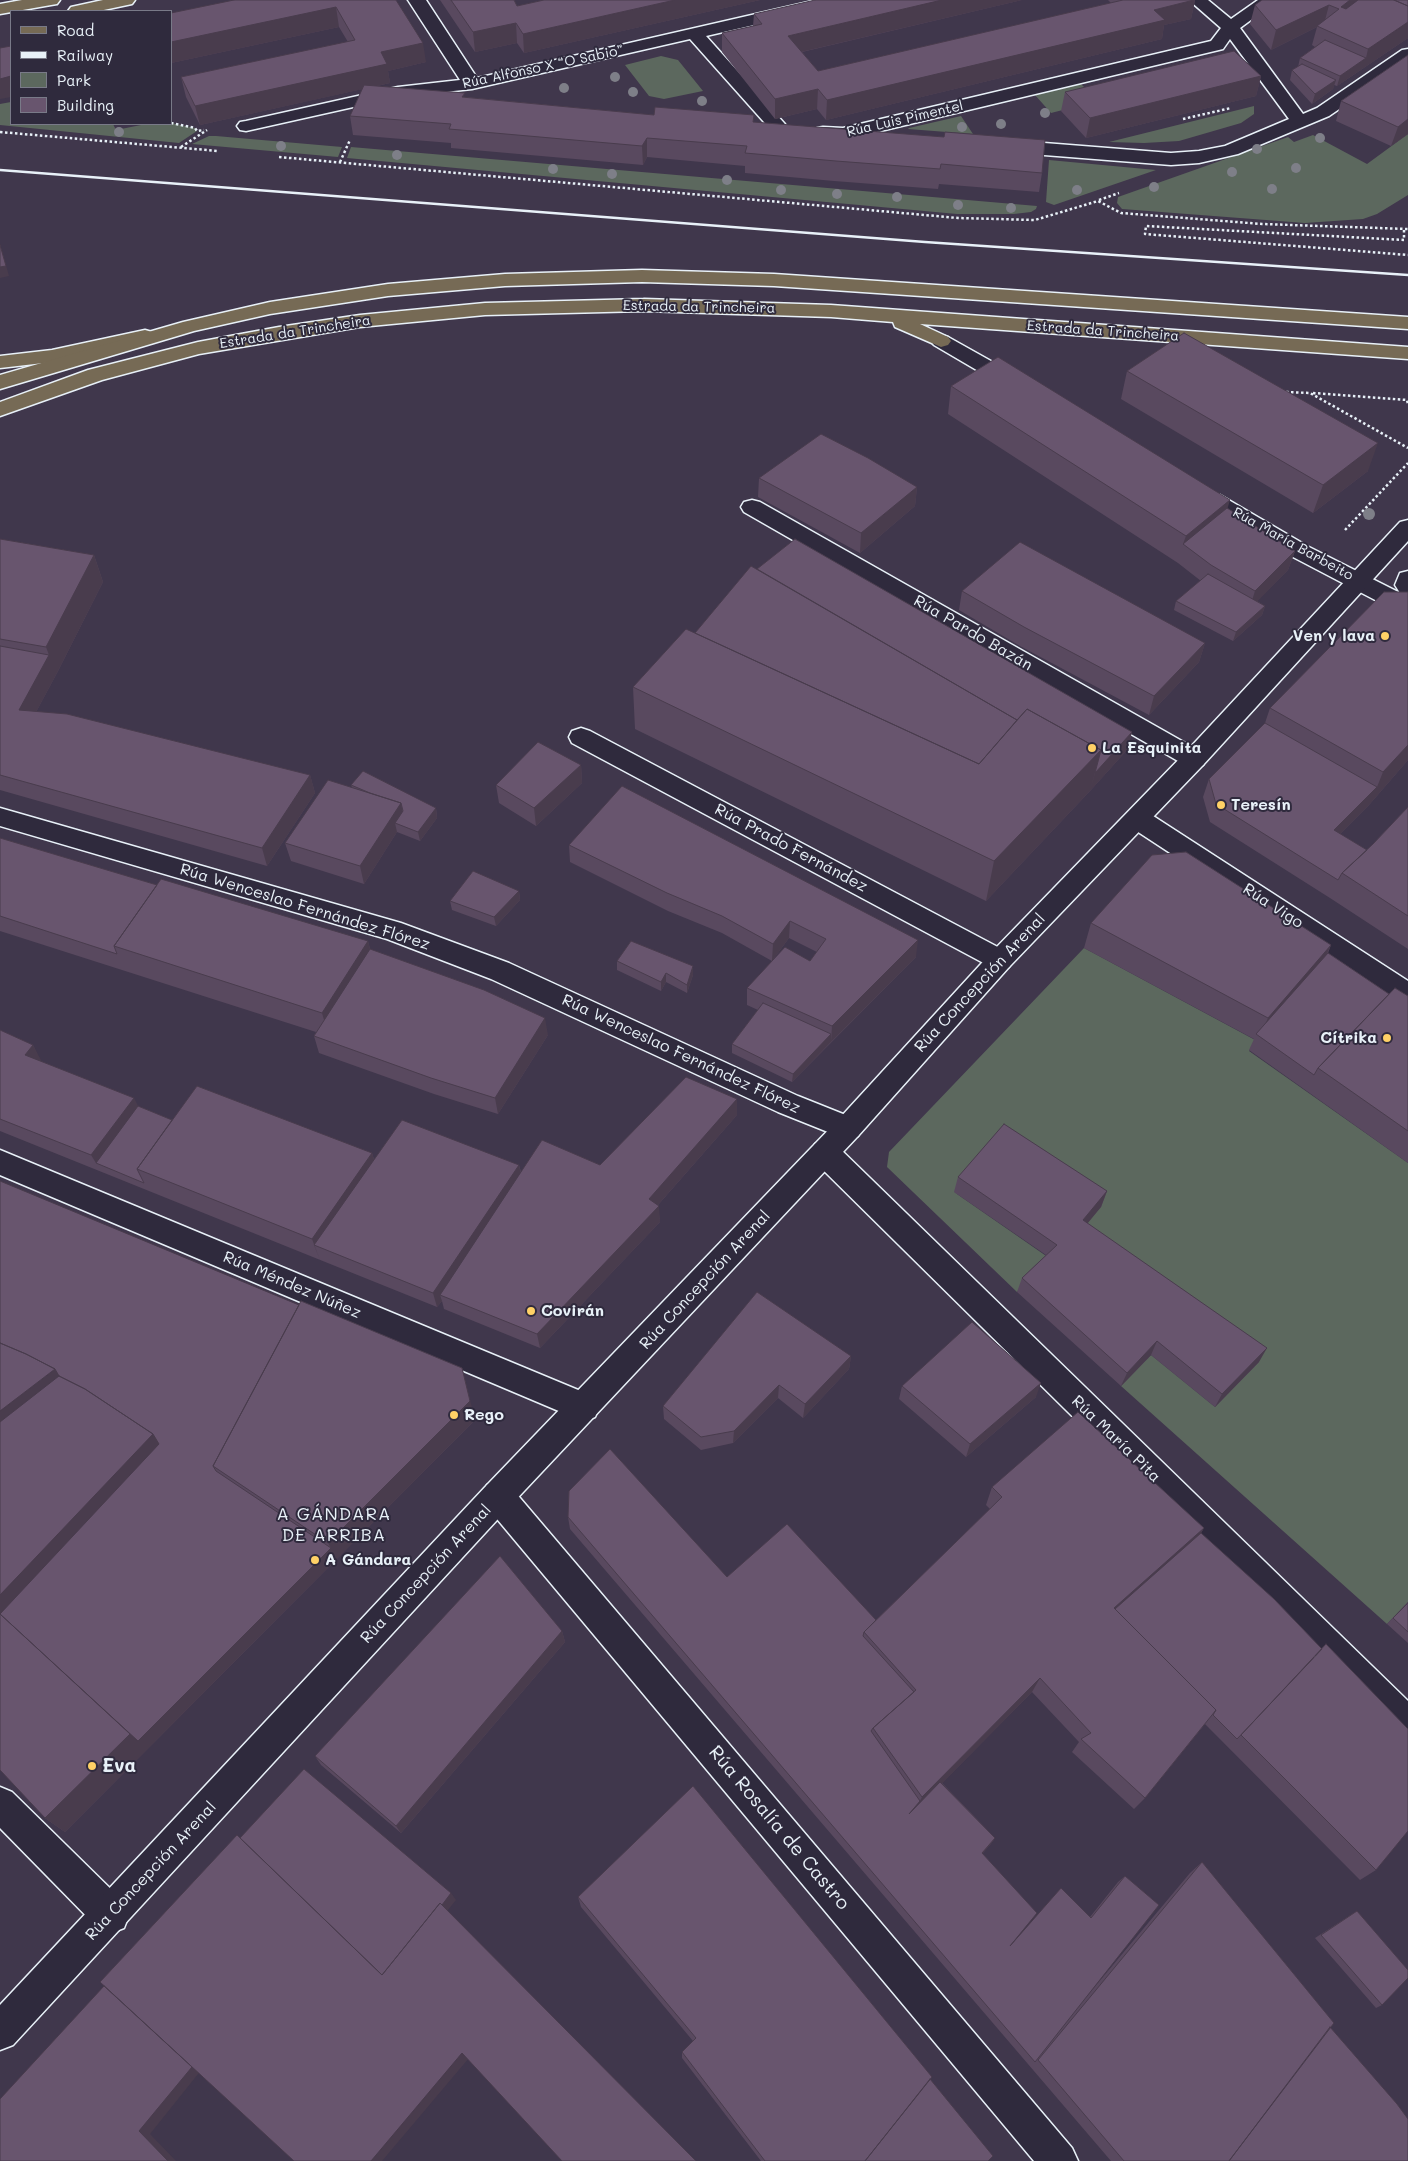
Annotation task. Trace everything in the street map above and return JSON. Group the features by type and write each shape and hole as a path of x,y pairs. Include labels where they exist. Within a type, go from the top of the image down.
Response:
{"main road":[{"path":"0,9 51,0"},
{"path":"81,10 126,0"},
{"name":"Estrada da Trincheira","path":"0,382 190,326 270,308 388,290 505,280 642,276 774,280 1408,323"},
{"name":"Estrada da Trincheira","path":"0,409 95,375 146,361 279,333 360,321 485,309 644,304 831,311 1408,353"},
{"path":"831,311 902,323 941,341"},
{"path":"0,362 52,356 190,326"}],"street":[{"path":"417,0 472,84"},
{"name":"Rúa Alfonso X “O Sabio”","path":"246,126 398,92 472,84 839,0"},
{"path":"1198,0 1230,27 1282,95 1300,122"},
{"name":"Rúa Luis Pimentel","path":"748,125 842,134 1217,45 1230,27 1269,0"},
{"path":"694,33 793,129"},
{"path":"986,145 1171,159 1199,157 1231,150 1323,112 1408,54"},
{"path":"398,92 482,100"},
{"path":"842,134 900,138"},
{"path":"941,341 1036,396"},
{"name":"Rúa María Barbeito","path":"1198,492 1301,552 1408,607"},
{"name":"Rúa Pardo Bazán","path":"752,507 1194,759"},
{"name":"Rúa Concepción Arenal","path":"0,2032 498,1496 584,1408 848,1128 1000,960 1138,819 1408,527"},
{"path":"1408,579 1406,585 1408,587"},
{"name":"Rúa Prado Fernández","path":"581,737 1000,960"},
{"name":"Rúa Wenceslao Fernández Flórez","path":"0,816 392,930 500,971 788,1104 848,1128"},
{"name":"Rúa Vigo","path":"1138,819 1408,994"},
{"name":"Rúa María Pita","path":"824,1153 1408,1724"},
{"name":"Rúa Méndez Núñez","path":"3,1168 584,1408"},
{"name":"Rúa Rosalía de Castro","path":"498,1496 1059,2161"},
{"path":"0,1804 110,1915"}],"path":[{"path":"172,123 195,128 197,131 205,130"},
{"path":"0,132 220,151"},
{"path":"270,156 958,218 1035,220 1098,201 1121,212 1262,224 1408,229"},
{"path":"1404,230 1404,240 1146,226 1145,234 1408,255"},
{"path":"1277,391 1408,401"},
{"path":"1310,393 1408,448"},
{"path":"1344,530 1408,463"}],"green space":[{"path":"661,56 678,60 703,91 664,99 649,96 625,65"},
{"path":"1081,84 1098,101 1051,113 1035,95"},
{"path":"10,102 10,125 114,125 116,130 141,125 172,125 172,123 195,128 197,131 179,143 0,125 0,104"},
{"path":"1254,106 1254,114 1241,123 1179,141 1109,142"},
{"path":"961,116 973,134 908,129 909,128"},
{"path":"1408,134 1408,195 1377,214 1363,219 1305,223 1122,209 1117,203 1118,197 1288,137 1294,142 1313,135 1367,164"},
{"path":"209,136 342,147 338,157 192,144"},
{"path":"351,147 1037,206 1031,212 1014,214 957,214 347,158"},
{"path":"1049,160 1156,170 1054,205 1046,202"},
{"path":"1084,948 1257,1041 1249,1051 1408,1163 1408,1602 1387,1624 1121,1386 1151,1355 1215,1407 1258,1362 954,1192 1052,1260 1017,1292 887,1167 889,1152"}],"building":[{"path":"234,0 396,0 423,43 381,52 387,64 195,106 181,77 355,40 336,7 172,42 172,13"},
{"path":"451,0 514,0 517,6 544,0 675,0 523,34 516,23 473,32"},
{"path":"815,0 942,0 788,36 818,71 1123,0 1194,0 1154,10 1165,20 827,100 818,89 775,99 722,33 762,24 754,14"},
{"path":"1262,0 1350,0 1341,7 1346,9 1358,0 1394,0 1408,6 1408,22 1368,49 1317,26 1339,9 1329,5 1276,30 1255,5"},
{"path":"1394,0 1408,0 1408,6"},
{"path":"1325,40 1366,58 1340,76 1300,58"},
{"path":"10,46 10,76 0,79 0,48"},
{"path":"1234,51 1261,76 1090,118 1065,92"},
{"path":"1408,55 1408,119 1398,127 1341,101"},
{"path":"1302,64 1336,80 1315,94 1292,70"},
{"path":"364,85 465,93 462,97 654,115 655,107 754,115 753,122 944,137 945,132 1045,140 1042,173 941,164 940,169 745,153 747,146 647,138 642,146 449,129 451,124 350,116"},
{"path":"0,245 6,266 0,267"},
{"path":"1184,333 1378,443 1323,485 1127,371"},
{"path":"998,357 1230,500 1186,536 951,386"},
{"path":"821,434 868,458 917,487 861,533 759,478"},
{"path":"1227,508 1295,551 1255,591 1211,565 1183,544"},
{"path":"0,539 94,555 46,647 0,639"},
{"path":"795,539 1132,732 1095,773 1101,750 1027,709 1017,720 757,569"},
{"path":"1020,542 1205,643 1154,696 1024,627 962,591"},
{"path":"751,566 1017,720 979,764 695,633"},
{"path":"1208,574 1265,606 1236,632 1176,601"},
{"path":"1384,592 1408,592 1408,745 1383,772 1270,708"},
{"path":"686,629 979,764 1027,709 1101,750 994,861 633,687"},
{"path":"0,646 49,655 19,710 67,714 310,775 262,848 0,775"},
{"path":"1265,723 1377,787 1334,830 1367,850 1342,873 1338,880 1216,804 1209,779"},
{"path":"538,742 581,765 534,808 496,785"},
{"path":"363,771 436,808 418,832 395,823 403,811 401,803 351,785"},
{"path":"328,780 401,803 360,866 285,843"},
{"path":"622,786 918,940 832,1026 747,988 785,947 810,961 826,939 790,921 773,944 722,916 667,893 569,845"},
{"path":"1408,807 1408,916 1342,873"},
{"path":"0,838 157,885 114,946 117,954 0,916"},
{"path":"1186,852 1331,945 1268,1018 1091,923 1152,855"},
{"path":"473,871 519,891 494,917 450,901"},
{"path":"161,879 368,941 322,1013 114,946"},
{"path":"631,941 693,966 687,985 666,973 661,982 617,961"},
{"path":"370,949 484,990 545,1018 495,1098 431,1078 314,1036"},
{"path":"1328,953 1389,994 1318,1068 1314,1075 1256,1034"},
{"path":"1395,988 1408,996 1408,1131 1318,1068"},
{"path":"763,1003 831,1034 793,1074 732,1044"},
{"path":"0,1030 33,1045 25,1055 134,1098 91,1155 0,1119"},
{"path":"686,1077 737,1099 649,1199 659,1206 537,1334 440,1295 542,1140 600,1165"},
{"path":"197,1086 372,1153 312,1239 137,1169"},
{"path":"138,1106 172,1120 137,1169 144,1183 96,1163"},
{"path":"402,1120 519,1165 433,1293 314,1245"},
{"path":"1004,1124 1107,1191 1083,1220 1267,1348 1222,1394 1157,1341 1127,1373 1022,1278 1057,1245 958,1177"},
{"path":"0,1181 299,1305 213,1466 216,1471 331,1548 138,1741 0,1614 159,1444 153,1434 85,1389 59,1376 55,1369 0,1343"},
{"path":"757,1292 851,1356 805,1404 779,1385 734,1431 701,1437 663,1406"},
{"path":"301,1301 462,1368 470,1401 328,1543 213,1466"},
{"path":"972,1322 1041,1383 970,1444 902,1386"},
{"path":"0,1343 55,1369 0,1411"},
{"path":"59,1376 85,1389 153,1434 0,1595 0,1422"},
{"path":"1078,1412 1204,1528 1114,1608 1216,1710 1145,1798 1081,1739 1091,1733 1040,1678 922,1797 873,1728 916,1690 864,1632 1002,1497 992,1487"},
{"path":"610,1449 727,1577 787,1524 876,1620 864,1632 863,1636 914,1692 871,1731 920,1801 909,1814 940,1782 995,1838 982,1853 1037,1913 1010,1946 1061,1888 1091,1918 1125,1876 1159,1905 1035,2062 568,1517 569,1491"},
{"path":"1201,1533 1274,1599 1322,1649 1237,1739 1213,1715 1216,1710 1115,1609"},
{"path":"500,1556 562,1631 396,1826 315,1756"},
{"path":"1408,1603 1408,1632 1393,1618"},
{"path":"0,1614 130,1734 45,1818 0,1770"},
{"path":"1326,1644 1408,1729 1408,1831 1376,1870 1241,1735"},
{"path":"304,1769 451,1893 442,1905 440,1903 382,1975 240,1838"},
{"path":"693,1786 932,2077 865,2161 765,2161 682,2052 696,2038 578,1897"},
{"path":"237,1835 382,1975 440,1903 696,2161 562,2161 462,2053 371,2161 294,2161 100,1982"},
{"path":"1202,1862 1334,2023 1229,2161 1124,2161 1038,2060"},
{"path":"1357,1911 1408,1970 1408,1978 1382,2005 1321,1935"},
{"path":"104,1986 192,2067 139,2131 168,2161 0,2161 0,2099"},
{"path":"1330,2027 1408,2119 1408,2161 1229,2161"},
{"path":"930,2079 993,2156 988,2161 865,2161"}],"railway":[{"path":"0,170 925,242 1408,275"}],"place":[{"name":"Ven y lava","path":"1385,636"},
{"name":"La Esquinita","path":"1092,748"},
{"name":"Teresín","path":"1221,805"},
{"name":"Cítrika","path":"1387,1038"},
{"name":"Covirán","path":"531,1311"},
{"name":"Rego","path":"454,1415"},
{"name":"A Gándara","path":"315,1560"},
{"name":"Eva","path":"92,1766"}],"district":[{"name":"A GÁNDARA DE ARRIBA","path":"334,1524"}]}
